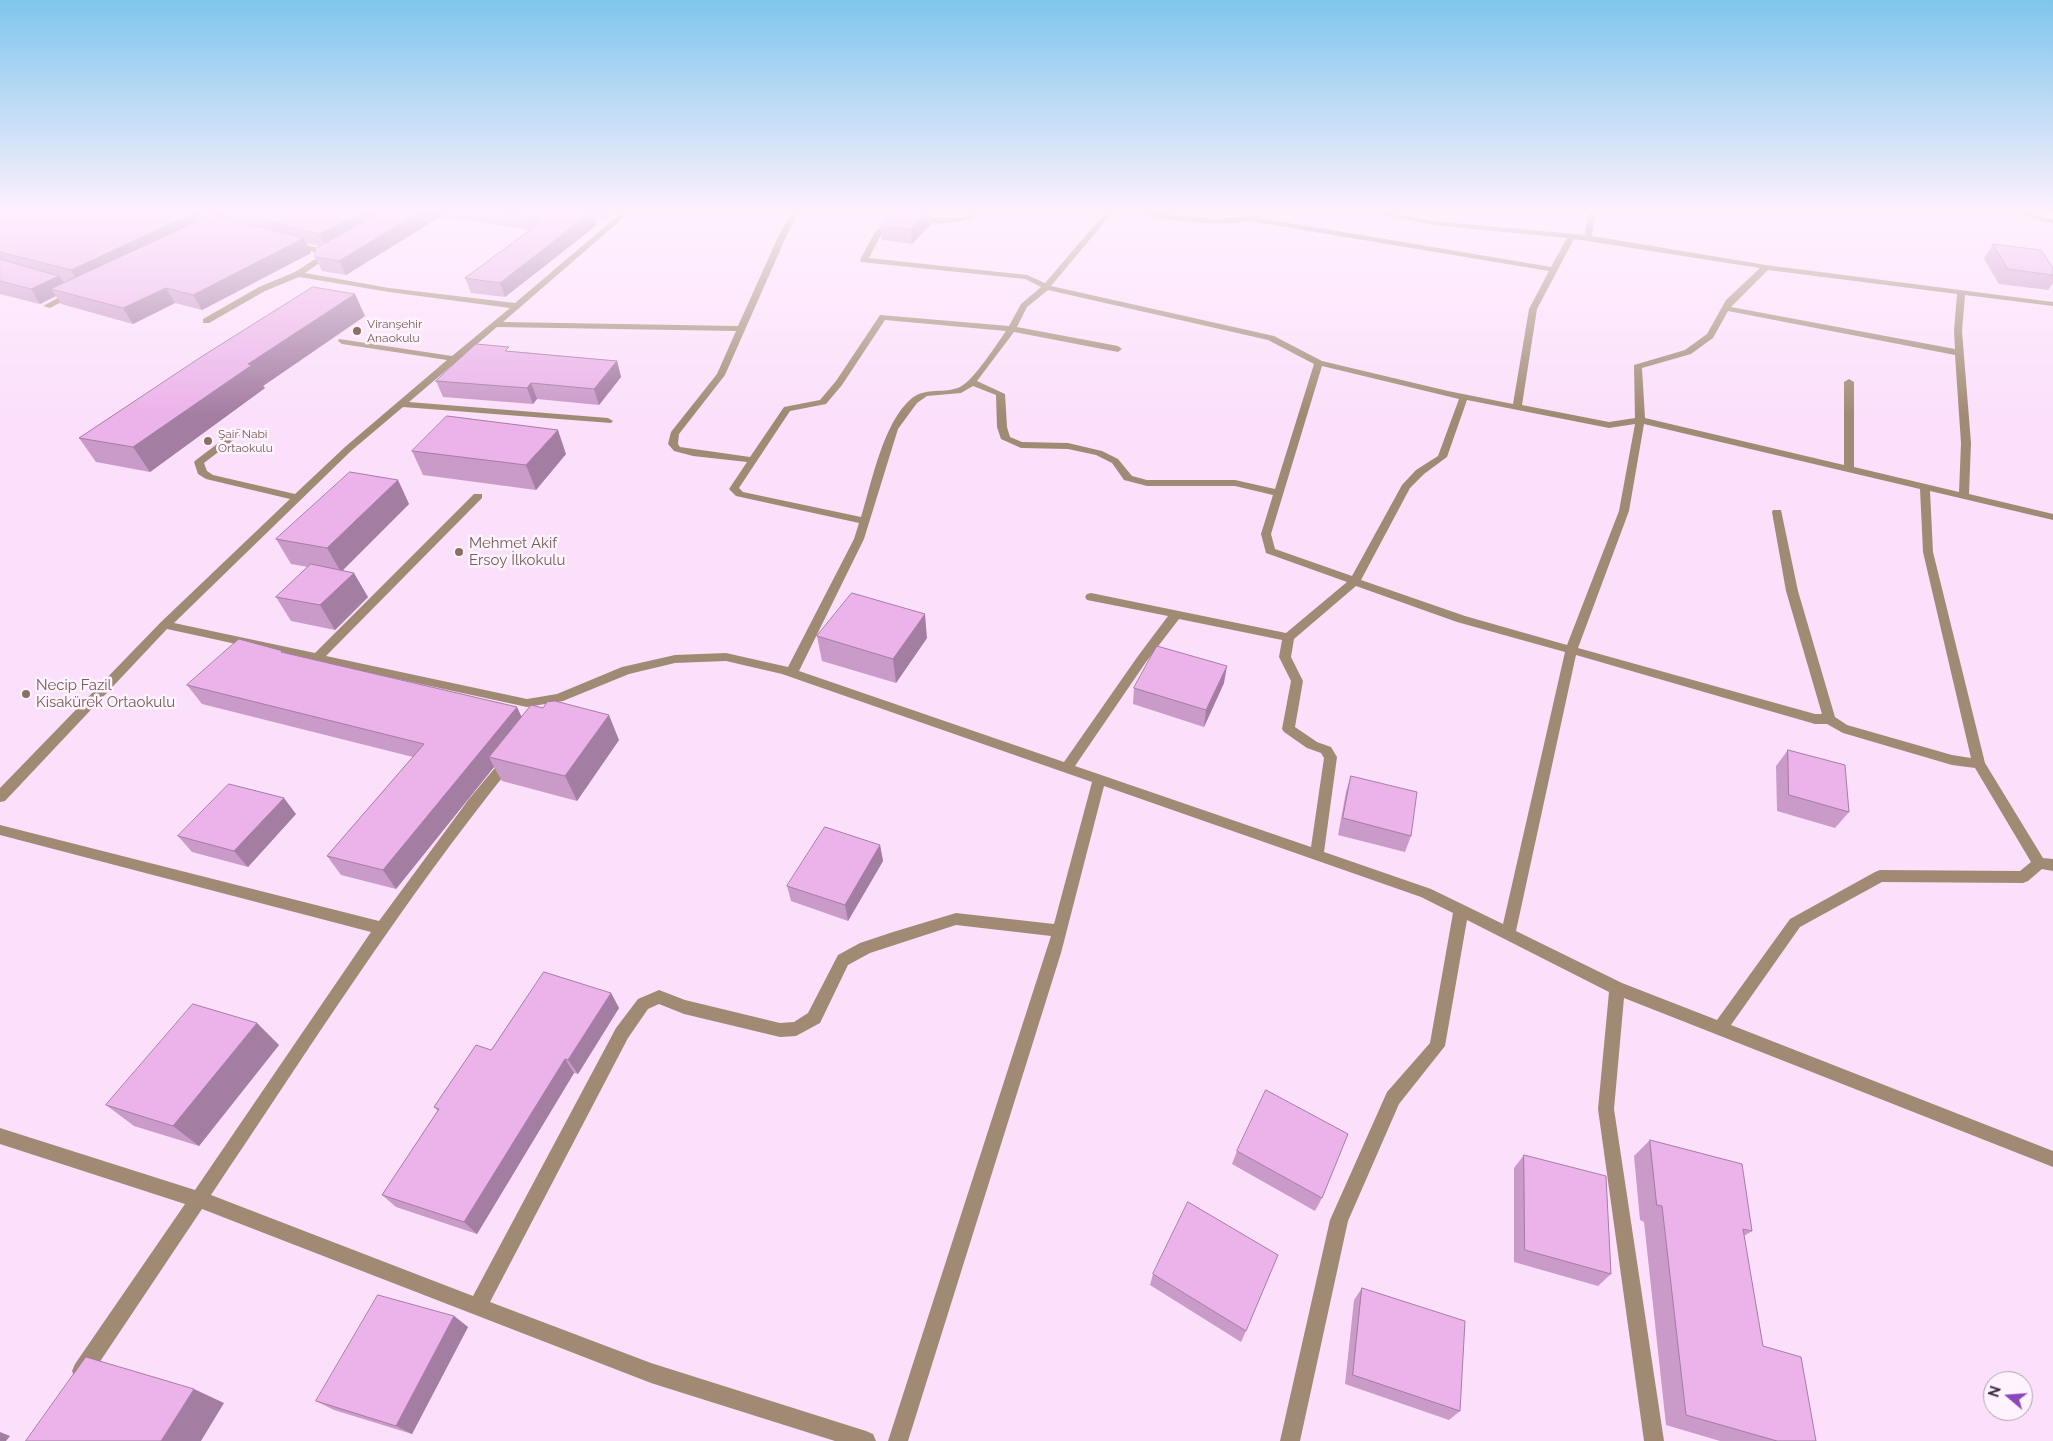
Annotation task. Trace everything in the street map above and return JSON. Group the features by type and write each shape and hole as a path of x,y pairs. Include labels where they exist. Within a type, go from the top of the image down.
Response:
{"street":[{"path":"206,321 262,289 283,280"},
{"path":"334,280 390,290 516,306"},
{"path":"0,797 165,625 348,449 545,280"},
{"path":"752,460 693,453 677,449 674,444 674,434 721,375 763,280"},
{"path":"1033,280 1046,288 1271,338 1319,363 1464,397 1608,425 1640,420 2053,518"},
{"path":"792,672 859,539 893,428 914,401 925,394 961,390 972,382 1012,329 1024,306 1053,280"},
{"path":"1517,408 1533,309 1548,280"},
{"path":"1508,934 1571,650 1624,511 1640,420 1637,367 1688,352 1710,336 1729,302 1752,280"},
{"path":"1874,280 2053,304"},
{"path":"47,306 82,290 64,285"},
{"path":"1961,291 1958,331 1966,442 1964,497"},
{"path":"1725,308 1960,353"},
{"path":"865,521 740,494 734,489 752,460 773,434 787,409 822,402 839,383 883,317 1012,329 1118,349"},
{"path":"496,324 741,329"},
{"path":"342,341 454,359"},
{"path":"1319,363 1266,534 1270,551 1461,619 1815,719 1830,719 1843,728 1952,760 1979,764"},
{"path":"972,382 1000,394 1002,427 1006,439 1022,445 1068,446 1099,453 1115,461 1128,478 1147,484 1235,483 1279,493"},
{"path":"1849,382 1849,470"},
{"path":"1317,855 1331,757 1326,750 1312,745 1288,729 1297,682 1285,657 1288,637 1355,581 1406,487 1420,472 1442,458 1464,397"},
{"path":"401,404 608,421"},
{"path":"240,431 199,462 202,472 210,478 297,498"},
{"path":"1720,1028 1795,923 1880,876 2024,877 2046,864 1979,764 1928,552 1925,488"},
{"path":"317,658 478,496"},
{"path":"1777,512 1792,590 1830,719"},
{"path":"1091,597 1288,637"},
{"path":"1067,768 1142,659 1176,614"},
{"path":"165,625 515,702 527,703 560,698 626,670 675,659 726,656 792,672 1426,893 1617,988 2053,1159"},
{"path":"547,713 560,698"},
{"path":"73,1385 200,1200 382,928 474,803 517,751"},
{"path":"898,1441 1054,953 1100,779"},
{"path":"0,830 382,928"},
{"path":"1290,1441 1339,1220 1393,1098 1437,1046 1461,910"},
{"path":"478,1306 622,1034 643,1004 660,997 684,1007 780,1030 796,1029 814,1018 843,960 865,948 956,919 1060,931"},
{"path":"1617,988 1606,1109 1654,1441"},
{"path":"0,1136 200,1200 651,1373 866,1441"}],"building":[{"path":"0,280 50,280 31,289"},
{"path":"70,280 222,280 193,295 166,288 123,308 51,289"},
{"path":"481,280 504,280 500,283"},
{"path":"313,287 355,294 248,364 252,365 133,447 79,438 201,357"},
{"path":"476,344 509,347 505,351 617,361 594,389 531,383 527,388 436,381"},
{"path":"447,416 558,430 526,465 412,451"},
{"path":"350,472 398,480 327,548 276,539"},
{"path":"311,564 354,573 320,605 276,597"},
{"path":"852,593 925,614 893,659 817,636"},
{"path":"239,639 283,651 281,652 517,707 383,870 327,856 424,744 187,685"},
{"path":"1157,646 1227,666 1206,710 1134,688"},
{"path":"555,701 609,715 565,776 489,757 531,705 543,708 547,702"},
{"path":"1788,750 1845,765 1849,812 1789,795"},
{"path":"1351,776 1417,792 1411,836 1343,818"},
{"path":"229,784 284,798 234,851 178,836"},
{"path":"825,827 880,845 845,905 787,886"},
{"path":"544,972 611,993 568,1060 565,1059 464,1222 382,1195 439,1109 434,1107 476,1045 491,1050"},
{"path":"193,1004 257,1023 173,1126 106,1105"},
{"path":"1266,1090 1348,1134 1322,1198 1237,1151"},
{"path":"1650,1140 1742,1164 1752,1231 1743,1229 1763,1346 1801,1357 1816,1441 1777,1441 1686,1415 1662,1206 1657,1205"},
{"path":"1524,1155 1606,1176 1611,1274 1525,1250"},
{"path":"1188,1202 1278,1255 1246,1331 1153,1274"},
{"path":"1362,1288 1465,1321 1460,1411 1353,1375"},
{"path":"378,1295 454,1316 396,1426 316,1401"},
{"path":"86,1357 194,1389 161,1441 26,1441"}],"place":[{"name":"Viranşehir Anaokulu","path":"357,331"},
{"name":"Şair Nabi Ortaokulu","path":"208,441"},
{"name":"Mehmet Akif Ersoy İlkokulu","path":"459,552"},
{"name":"Necip Fazil Kisakürek Ortaokulu","path":"26,694"}]}
